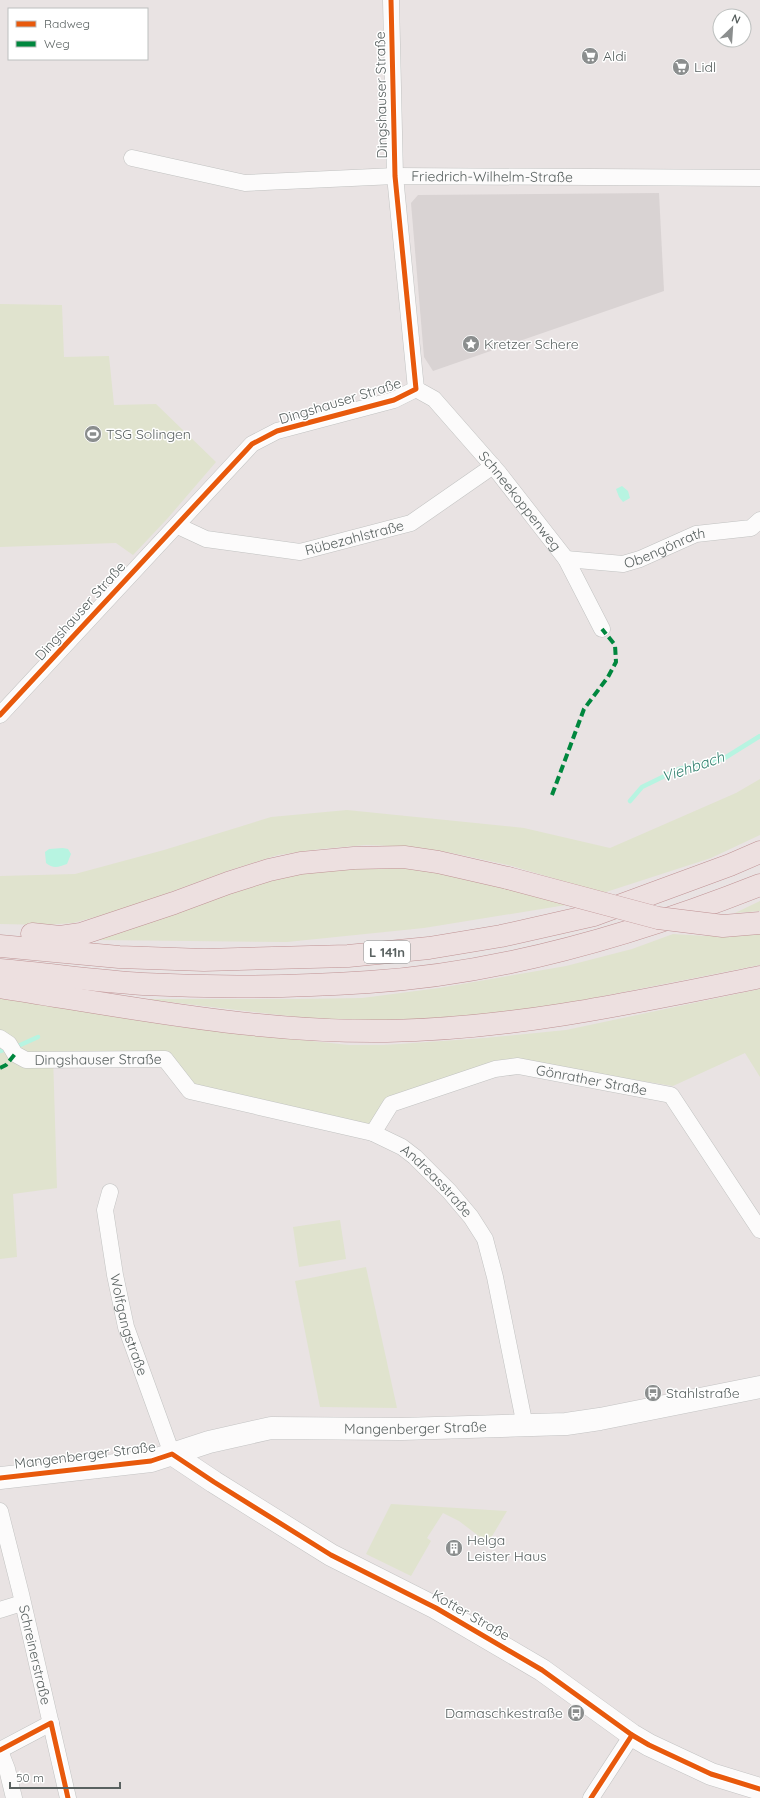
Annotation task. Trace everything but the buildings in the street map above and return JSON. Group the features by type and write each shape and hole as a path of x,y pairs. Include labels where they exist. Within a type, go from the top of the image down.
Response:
{"highway":[{"name":"L 141n","path":"0,946 119,957 204,960 348,956 429,948 501,936 594,915 718,870 760,852"},
{"path":"0,932 60,936 81,934 269,870 301,863 333,859 404,857 438,862 508,878 658,918 723,926 760,923"},
{"name":"L 141n","path":"0,970 143,984 274,986 370,982 454,972 544,955 635,930 760,885"},
{"path":"0,987 146,1010 251,1024 341,1031 387,1031 501,1023 570,1014 760,977"}],"main road":[{"name":"Mangenberger Straße","path":"0,1478 151,1461 241,1434 281,1428 402,1429 566,1424 600,1419 760,1387"},
{"name":"Kotter Straße","path":"172,1454 331,1555 436,1608 542,1670 632,1735 704,1772 760,1789"}],"street":[{"name":"Dingshauser Straße","path":"0,715 136,567 178,526 245,451 260,439 277,432 394,400 416,389 395,176 391,0"},
{"name":"Friedrich-Wilhelm-Straße","path":"132,158 245,183 395,176 760,178"},
{"name":"Schneekoppenweg","path":"416,389 434,399 493,466 566,559 602,629"},
{"name":"Rübezahlstraße","path":"178,526 206,539 300,552 411,523 493,466"},
{"name":"Obengönrath","path":"566,559 622,564 640,559 696,534 751,528 760,520"},
{"name":"Dingshauser Straße","path":"0,1038 9,1044 15,1054 26,1060 165,1059 190,1091"},
{"name":"Gönrather Straße","path":"373,1133 391,1104 505,1067 518,1066 671,1095 760,1230"},
{"name":"Andreasstraße","path":"190,1091 373,1133 402,1147 415,1157 461,1205 471,1217 485,1239 495,1277 525,1426"},
{"name":"Wolfgangstraße","path":"110,1192 106,1210 115,1275 126,1327 172,1454"},
{"name":"Schreinerstraße","path":"0,1511 68,1798"},
{"path":"0,1610 22,1603"},
{"path":"14,1798 7,1769 0,1750 51,1723"},
{"path":"591,1798 632,1735"}],"shaded area":[{"path":"659,193 664,291 433,371 424,357 411,203 418,195"},
{"name":"TSG Solingen","path":"0,304 62,305 64,357 109,356 114,405 156,404 216,462 167,519 133,555 116,543 0,547"},
{"path":"622,486 628,491 630,498 623,502 616,489"},
{"path":"760,779 760,835 711,858 603,893 512,866 452,853 412,847 366,845 320,849 278,855 230,870 125,909 73,923 46,925 0,924 0,876 75,874 164,850 271,817 347,810 524,828 610,848 736,793"},
{"path":"49,849 68,849 71,854 67,864 56,867 46,863 45,852"},
{"path":"351,866 408,866 506,887 566,905 424,928 287,942 97,940 235,888 295,873"},
{"path":"760,901 760,911 735,913"},
{"path":"760,933 760,965 563,1004 439,1021 314,1019 144,999 362,998 439,988 566,966 632,949 673,934 706,936"},
{"path":"760,989 760,1077 745,1053 673,1086 517,1061 391,1097 372,1129 194,1086 170,1053 53,1055 57,1188 13,1194 17,1257 0,1259 0,997 181,1027 349,1045 384,1045 485,1038 566,1030"},
{"path":"340,1220 346,1259 299,1267 293,1227"},
{"path":"366,1267 397,1408 320,1407 295,1281"},
{"path":"391,1504 507,1511 488,1543 459,1521 443,1513 427,1538 431,1541 411,1576 366,1554"}],"waterway":[{"name":"Viehbach","path":"630,801 642,787 679,769 723,759 760,736"},
{"name":"Viehbach","path":"18,1046 38,1037"}],"marked path":[{"path":"552,795 584,709 608,677 616,662 615,645 602,629"},
{"path":"0,1068 6,1065 15,1054"}],"cycle path":[{"path":"0,715 252,444 277,431 394,400 416,389 395,176 391,0"},
{"path":"0,1478 151,1461 172,1454 331,1555 436,1608 542,1670 632,1735 649,1745 711,1774 760,1789"},
{"path":"0,1750 51,1723 68,1798"},
{"path":"591,1798 632,1735"}],"place":[{"name":"Aldi","path":"590,56"},
{"name":"Lidl","path":"681,67"},
{"name":"Kretzer Schere","path":"471,344"},
{"name":"TSG Solingen","path":"93,434"},
{"name":"Stahlstraße","path":"653,1393"},
{"name":"Helga Leister Haus","path":"454,1548"},
{"name":"Damaschkestraße","path":"576,1713"}]}
